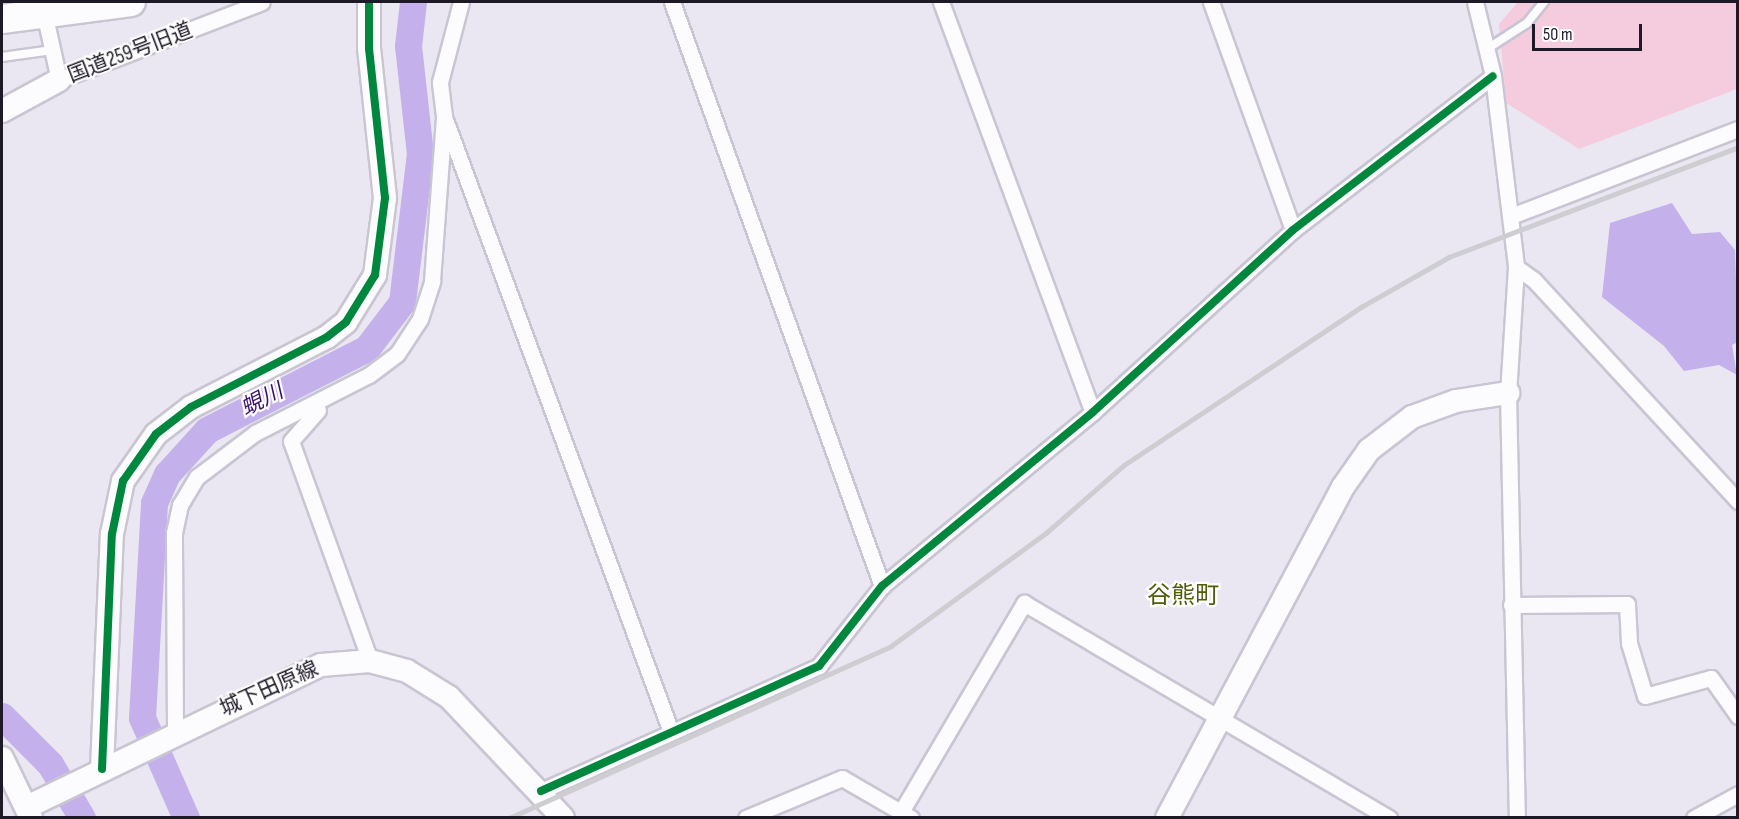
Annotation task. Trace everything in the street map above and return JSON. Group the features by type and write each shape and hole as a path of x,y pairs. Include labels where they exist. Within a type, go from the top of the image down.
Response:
{"highway":[{"path":"2,19 131,2"}],"street":[{"name":"国道259号旧道","path":"2,111 59,80 262,2"},
{"path":"102,769 109,577 123,481 156,434 191,407 327,337 346,322 375,274 385,198 369,49 369,2"},
{"path":"175,731 174,533 180,505 197,477 220,456 336,395 397,354 420,319 432,281 444,116 440,82 461,2"},
{"path":"672,2 882,586"},
{"path":"941,2 1093,412"},
{"path":"1210,2 1293,230"},
{"path":"1475,2 1493,75 1516,267 1508,393 1517,818"},
{"path":"45,17 59,80"},
{"path":"541,791 819,666 882,586 1093,412 1293,230 1493,75"},
{"path":"444,116 671,732"},
{"path":"1511,216 1737,129"},
{"path":"1516,267 1534,280 1737,501"},
{"path":"1167,818 1343,487 1369,450 1412,417 1456,401 1508,393"},
{"path":"336,395 298,427 291,441 370,661"},
{"path":"746,818 842,778 906,815 1024,603 1222,717 1389,818"},
{"path":"1511,605 1627,604 1629,643 1645,696 1711,678 1737,716"},
{"name":"城下田原線","path":"2,758 34,807 80,780 175,731 321,665 370,661 407,670 449,697 541,791 563,818"},
{"path":"1694,818 1737,794"}],"lane":[{"path":"1487,49 1527,23 1544,2"},
{"path":"2,57 53,50"}],"shaded area":[{"path":"1518,2 1737,2 1737,89 1579,149 1506,103 1499,24"},
{"path":"1672,203 1692,234 1720,232 1735,250 1738,342 1732,345 1737,375 1719,365 1684,371 1664,346 1602,297 1610,223"}],"waterway":[{"name":"蜆川","path":"186,818 142,718 154,503 167,474 207,430 367,348 402,302 420,154 408,46 413,2"},
{"path":"2,716 50,764 82,818"}],"railway":[{"path":"509,818 891,646 1046,533 1124,465 1361,307 1449,257 1738,147"}],"cycle path":[{"path":"102,769 112,534 123,481 156,434 191,407 327,337 346,322 375,275 385,198 369,49 369,2"},
{"path":"541,791 819,666 882,586 1093,412 1293,230 1493,76"}],"district":[{"name":"谷熊町","path":"1183,596"}]}
